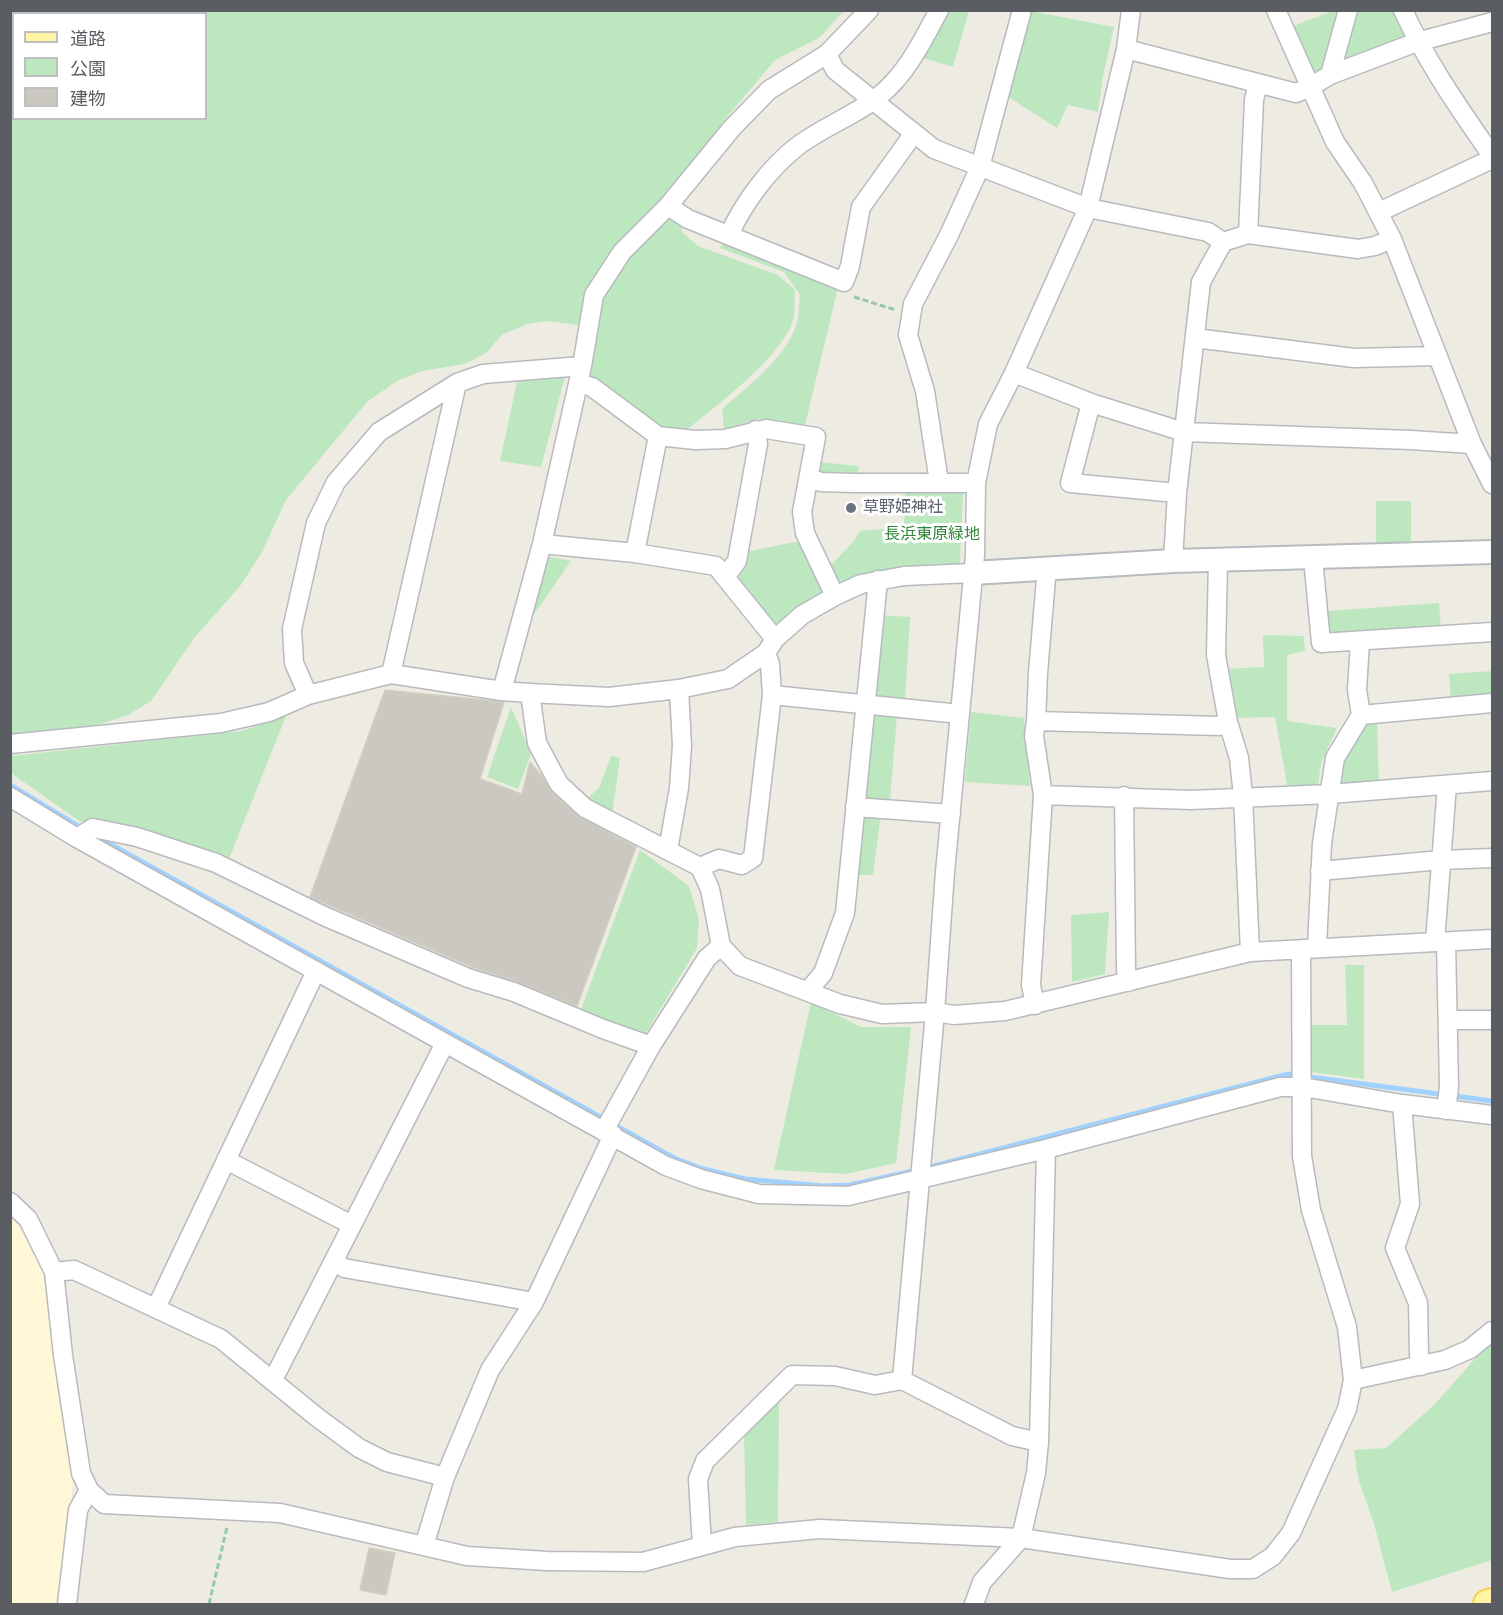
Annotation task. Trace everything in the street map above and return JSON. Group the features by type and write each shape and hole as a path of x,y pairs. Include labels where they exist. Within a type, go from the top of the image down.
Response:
{"main road":[{"path":"1488,1605 1492,1603"}],"street":[{"path":"502,691 542,544 580,374 594,295 622,252 668,206 732,128 769,90 828,54 869,10"},
{"path":"729,235 767,175 799,145 873,100 892,85 917,51 939,10"},
{"path":"939,482 925,391 908,335 914,304 950,235 980,167 1022,10"},
{"path":"902,1380 973,573 976,483 988,424 1014,373 1088,208 1126,49 1131,10"},
{"path":"1276,10 1335,142 1363,183 1392,239 1438,356 1481,447 1492,484"},
{"path":"1330,75 1348,10"},
{"path":"1379,212 1492,158 1417,42 1403,10"},
{"path":"1126,49 1296,93 1330,75 1417,42 1492,22"},
{"path":"828,54 835,70 934,149 1088,208 1209,232 1222,242"},
{"path":"1248,234 1254,100 1258,83"},
{"path":"668,206 688,219 844,282 850,266 861,207 914,133"},
{"path":"1173,561 1177,493 1201,282 1222,242 1248,234 1358,249 1375,246 1392,239"},
{"path":"1195,338 1354,358 1438,356"},
{"path":"1014,373 1092,403 1184,432 1411,440 1481,447"},
{"path":"308,695 294,663 292,629 316,523 336,482 380,432 457,384 483,375 580,374 592,387 658,436 695,440 725,439 766,429 816,438 802,512 805,533 835,596"},
{"path":"392,674 457,384"},
{"path":"1092,403 1070,483 1177,493"},
{"path":"725,577 737,561 758,444 756,430"},
{"path":"635,553 658,436"},
{"path":"808,478 821,482 853,483 976,483"},
{"path":"542,544 635,553 716,566 771,646 772,695 753,858 742,865 718,859 700,867"},
{"path":"10,744 221,723 269,712 308,695 392,674 502,691 530,693 609,697 679,689 728,679 771,646 802,615 835,596 861,584 904,576 1173,561 1492,556"},
{"path":"1313,558 1321,643 1492,632"},
{"path":"1218,561 1216,656 1228,722 1239,758 1243,796 1250,952"},
{"path":"1035,1005 1030,985 1042,795 1034,736 1047,567"},
{"path":"808,991 824,973 845,913 878,580"},
{"path":"10,1202 28,1219 54,1272 63,1355 81,1473 89,1490 104,1504 280,1514 467,1556 547,1562 643,1562 735,1537 820,1529 1021,1538 1230,1569 1253,1569 1273,1556 1291,1533 1347,1409 1353,1380 1347,1327 1309,1199 1302,1156 1309,948 1335,758 1361,714 1358,690 1360,642"},
{"path":"668,850 679,788 682,746 679,689"},
{"path":"530,693 537,743 559,783 585,808 700,867 710,889 721,946 740,966 840,1004 882,1014 935,1012 954,1015 1005,1011 1250,952 1492,939"},
{"path":"772,695 960,714"},
{"path":"1361,714 1492,703"},
{"path":"1036,721 1219,726 1228,722"},
{"path":"1042,795 1191,800 1330,794 1492,781"},
{"path":"1446,1110 1449,1087 1448,1020 1441,942 1441,860 1447,785"},
{"path":"1124,796 1128,982"},
{"path":"10,797 76,838 666,1166 701,1179 759,1194 848,1196 920,1172 1046,1149 1280,1087 1303,1088 1402,1104 1492,1115"},
{"path":"855,807 951,814"},
{"path":"76,838 93,828 136,837 216,863 324,916 468,978 514,992 651,1046"},
{"path":"1320,871 1441,860 1492,858"},
{"path":"424,1546 445,1477 490,1370 534,1302 609,1133 651,1046 707,958 721,946"},
{"path":"156,1308 316,970"},
{"path":"1448,1020 1492,1020"},
{"path":"270,1379 277,1372 446,1043"},
{"path":"1402,1104 1410,1204 1395,1248 1418,1303 1421,1365"},
{"path":"974,1605 982,1582 1021,1538 1036,1473 1039,1442 1046,1149"},
{"path":"226,1160 352,1225"},
{"path":"334,1262 344,1268 534,1302"},
{"path":"54,1272 74,1270 221,1339 318,1418 359,1448 387,1462 445,1477"},
{"path":"1353,1380 1445,1360 1470,1349 1492,1332"},
{"path":"702,1546 698,1479 705,1461 792,1375 835,1376 875,1385 902,1380 1012,1436 1039,1442"},
{"path":"67,1605 78,1510 89,1490"}],"path":[{"path":"844,282 849,296 912,314"},
{"path":"209,1605 231,1511"}],"shaded area":[{"path":"10,1216 22,1227 48,1274 54,1358 73,1485 58,1604 11,1604"}],"green space":[{"path":"11,11 844,11 819,38 775,60 722,123 682,200 682,232 698,246 778,275 795,290 793,319 785,337 745,382 684,432 663,429 591,377 578,325 547,321 527,324 502,335 486,353 465,364 422,371 397,381 367,402 286,500 262,552 241,585 195,637 151,701 128,715 55,739 11,743"},
{"path":"947,11 969,11 953,67 924,58"},
{"path":"1030,11 1114,27 1098,112 1068,105 1057,128 1005,95"},
{"path":"1333,11 1344,11 1330,64 1314,72 1293,26"},
{"path":"1356,11 1396,11 1407,35 1341,60"},
{"path":"729,235 838,288 805,425 758,419 724,429 722,409 766,370 792,336 797,323 800,295 784,272 720,248"},
{"path":"565,377 541,467 500,461 517,382"},
{"path":"820,462 858,466 859,478 818,475"},
{"name":"長浜東原緑地","path":"905,489 963,491 960,564 897,568 839,587 828,568 853,542 860,531 904,527"},
{"path":"1376,501 1411,501 1411,545 1376,545"},
{"path":"800,541 826,589 776,629 738,583 745,552"},
{"path":"546,556 571,561 528,623"},
{"path":"1439,603 1441,629 1329,638 1327,611"},
{"path":"880,615 910,617 905,700 874,697"},
{"path":"1263,635 1304,636 1305,651 1287,655 1287,721 1337,728 1321,763 1318,786 1288,790 1275,717 1233,718 1224,669 1264,667"},
{"path":"1492,671 1492,698 1451,701 1449,674"},
{"path":"511,707 531,754 518,789 487,777"},
{"path":"971,712 1024,718 1030,786 965,782"},
{"path":"870,714 897,716 890,800 863,798"},
{"path":"286,716 229,859 117,827 79,821 11,773 11,756 241,731"},
{"path":"1377,721 1379,786 1337,787 1340,759 1364,722"},
{"path":"611,756 620,758 612,816 586,799 599,788"},
{"path":"863,812 881,814 873,875 853,875"},
{"path":"640,850 689,886 699,920 697,948 643,1038 580,1012"},
{"path":"1109,912 1105,974 1072,982 1071,915"},
{"path":"1345,965 1364,965 1364,1079 1310,1072 1306,1025 1347,1025"},
{"path":"811,1002 861,1027 911,1027 896,1163 846,1174 774,1170"},
{"path":"1492,1342 1492,1560 1392,1592 1374,1524 1358,1478 1354,1450 1386,1448 1435,1404"},
{"path":"779,1399 778,1522 746,1525 744,1434"}],"building":[{"path":"385,690 504,702 480,779 522,794 530,762 542,776 551,792 578,816 636,847 577,1006 518,982 472,967 310,897"},
{"path":"369,1548 395,1553 386,1595 360,1590"}],"waterway":[{"path":"10,785 83,829"},
{"path":"94,835 674,1158 700,1168 745,1179 824,1186 850,1185 917,1170"},
{"path":"926,1168 1288,1074 1492,1101"}],"place":[{"name":"草野姫神社","path":"851,508"}]}
